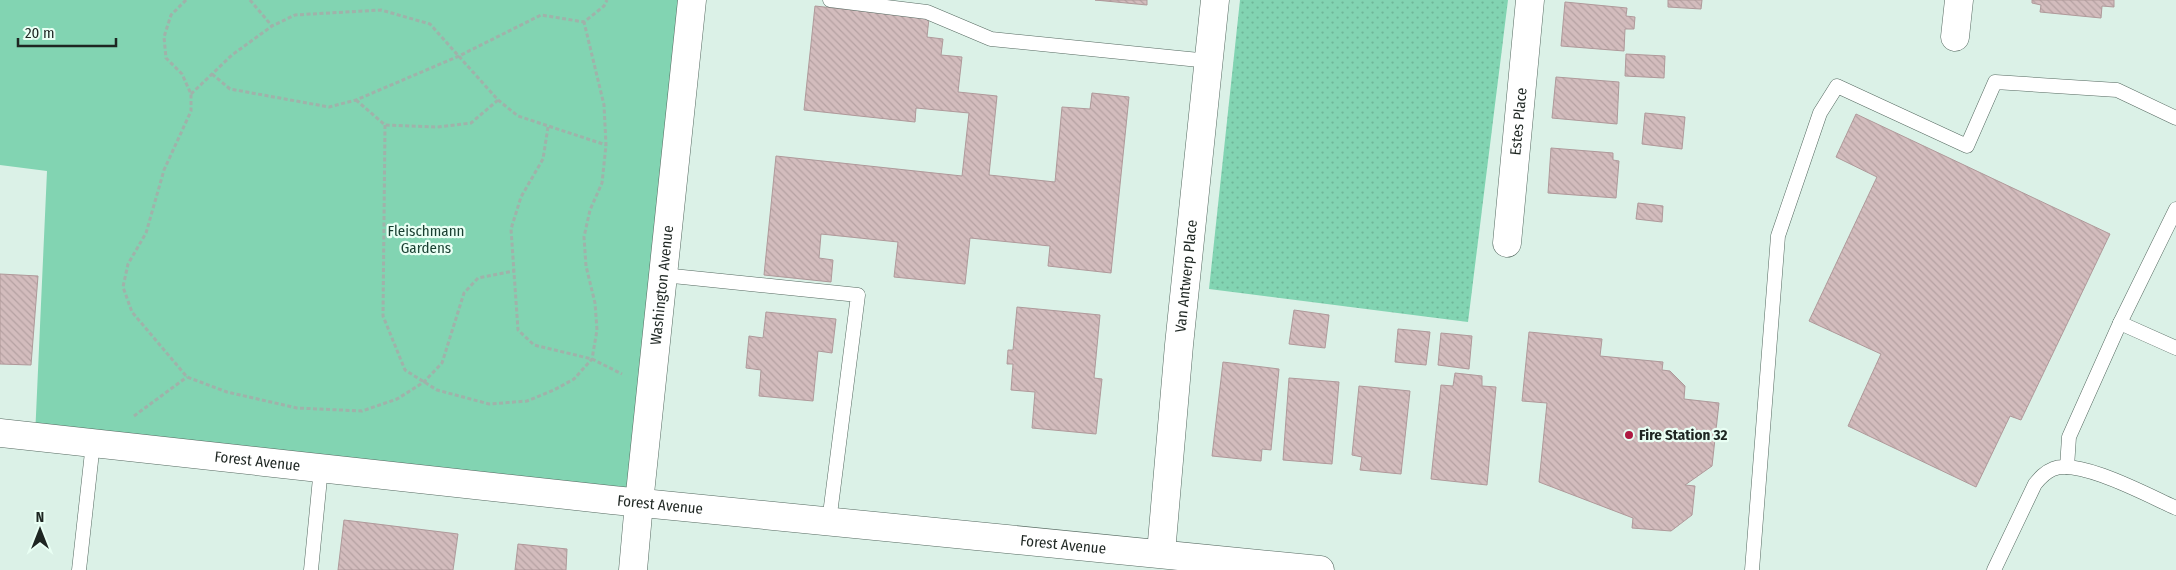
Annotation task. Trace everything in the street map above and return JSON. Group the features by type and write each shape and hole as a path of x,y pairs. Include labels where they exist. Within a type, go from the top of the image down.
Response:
{"street":[{"name":"Washington Avenue","path":"633,570 692,0"},
{"name":"Van Antwerp Place","path":"1161,553 1179,345 1215,0"},
{"name":"Estes Place","path":"1507,243 1530,0"},
{"path":"1956,38 1959,0"},
{"name":"Forest Avenue","path":"0,433 639,503 1320,570"}],"lane":[{"path":"830,0 927,12 991,39 1209,61"},
{"path":"1752,570 1778,236 1820,112 1837,86 1967,146 1995,82 2117,90 2176,118"},
{"path":"2067,467 2069,437 2120,323 2176,209"},
{"path":"663,274 858,294 829,522"},
{"path":"2120,323 2176,348"},
{"path":"79,570 104,444"},
{"path":"311,570 321,468"},
{"path":"1994,570 2035,484 2043,474 2054,468 2082,468 2176,508"}],"path":[{"path":"186,0 171,15 164,38 166,58 182,74 191,94 191,112 164,170 146,233 128,264 123,287 132,312 187,377 227,392 297,408 362,411 396,399 424,382 442,363 464,294 478,278 514,271"},
{"path":"250,0 272,26"},
{"path":"212,74 230,89 329,107 356,100 459,56 541,15 584,22 604,6 607,0"},
{"path":"191,94 232,55 272,26 295,15 380,10 430,24 498,100 518,116 606,146"},
{"path":"385,125 383,316 405,370 450,395 489,404 527,402 574,379 592,359 597,330 595,303 586,266 584,237 590,210 602,183 606,146 604,105 584,22"},
{"path":"356,100 385,125 437,127 471,123 498,100"},
{"path":"548,127 543,159 521,197 511,229 518,330 534,345 592,359 627,377 650,399"},
{"path":"104,444 134,415 187,377"}],"green space":[{"name":"Fleischmann Gardens","path":"0,0 692,0 639,503 35,437 47,171 0,165"},
{"path":"1240,0 1508,0 1468,322 1209,289"}],"building":[{"path":"1095,0 1147,0 1147,5"},
{"path":"1668,0 1702,0 1701,9 1668,7"},
{"path":"2032,0 2114,0 2114,7 2102,6 2101,18 2040,12 2041,5 2032,3"},
{"path":"1565,2 1627,8 1626,16 1635,17 1634,29 1625,29 1624,51 1561,46"},
{"path":"815,6 929,18 927,37 943,39 941,55 962,57 958,92 997,96 989,175 1055,182 1062,107 1090,109 1092,93 1129,97 1111,273 1048,266 1050,246 970,238 965,284 894,277 898,242 821,234 819,258 833,260 831,282 764,275 776,156 962,176 969,113 916,108 915,122 804,110"},
{"path":"1626,54 1665,56 1664,78 1625,76"},
{"path":"1556,77 1619,82 1617,124 1552,118"},
{"path":"1645,113 1685,117 1682,149 1642,144"},
{"path":"1856,114 2110,234 2021,420 2010,416 1976,487 1848,426 1881,354 1809,321 1877,177 1836,157"},
{"path":"1551,148 1613,153 1613,160 1619,161 1616,198 1548,193"},
{"path":"1638,203 1663,206 1662,222 1636,219"},
{"path":"0,274 38,276 31,365 0,364"},
{"path":"1017,307 1100,315 1094,378 1102,379 1096,434 1032,428 1035,392 1011,390 1013,364 1007,364 1008,350 1013,350"},
{"path":"1294,310 1329,315 1325,348 1289,344"},
{"path":"766,312 836,319 832,353 818,351 813,401 759,396 761,370 746,368 749,336 763,338"},
{"path":"1398,329 1430,332 1426,365 1395,362"},
{"name":"Fire Station 32","path":"1529,332 1602,339 1600,356 1663,362 1662,370 1670,371 1685,386 1684,399 1719,403 1712,466 1685,485 1695,486 1692,515 1671,531 1632,528 1633,518 1539,482 1547,403 1522,401"},
{"path":"1441,333 1472,336 1469,369 1438,365"},
{"path":"1223,362 1279,369 1271,450 1262,449 1261,461 1212,456"},
{"path":"1455,373 1482,376 1482,386 1496,387 1487,485 1431,479 1441,385 1453,386"},
{"path":"1289,378 1339,382 1332,464 1283,460"},
{"path":"1359,386 1410,391 1401,474 1360,470 1362,457 1352,455"},
{"path":"344,520 458,534 453,570 338,570"},
{"path":"518,544 567,549 566,570 515,570"}],"place":[{"name":"Fire Station 32","path":"1629,435"}]}
